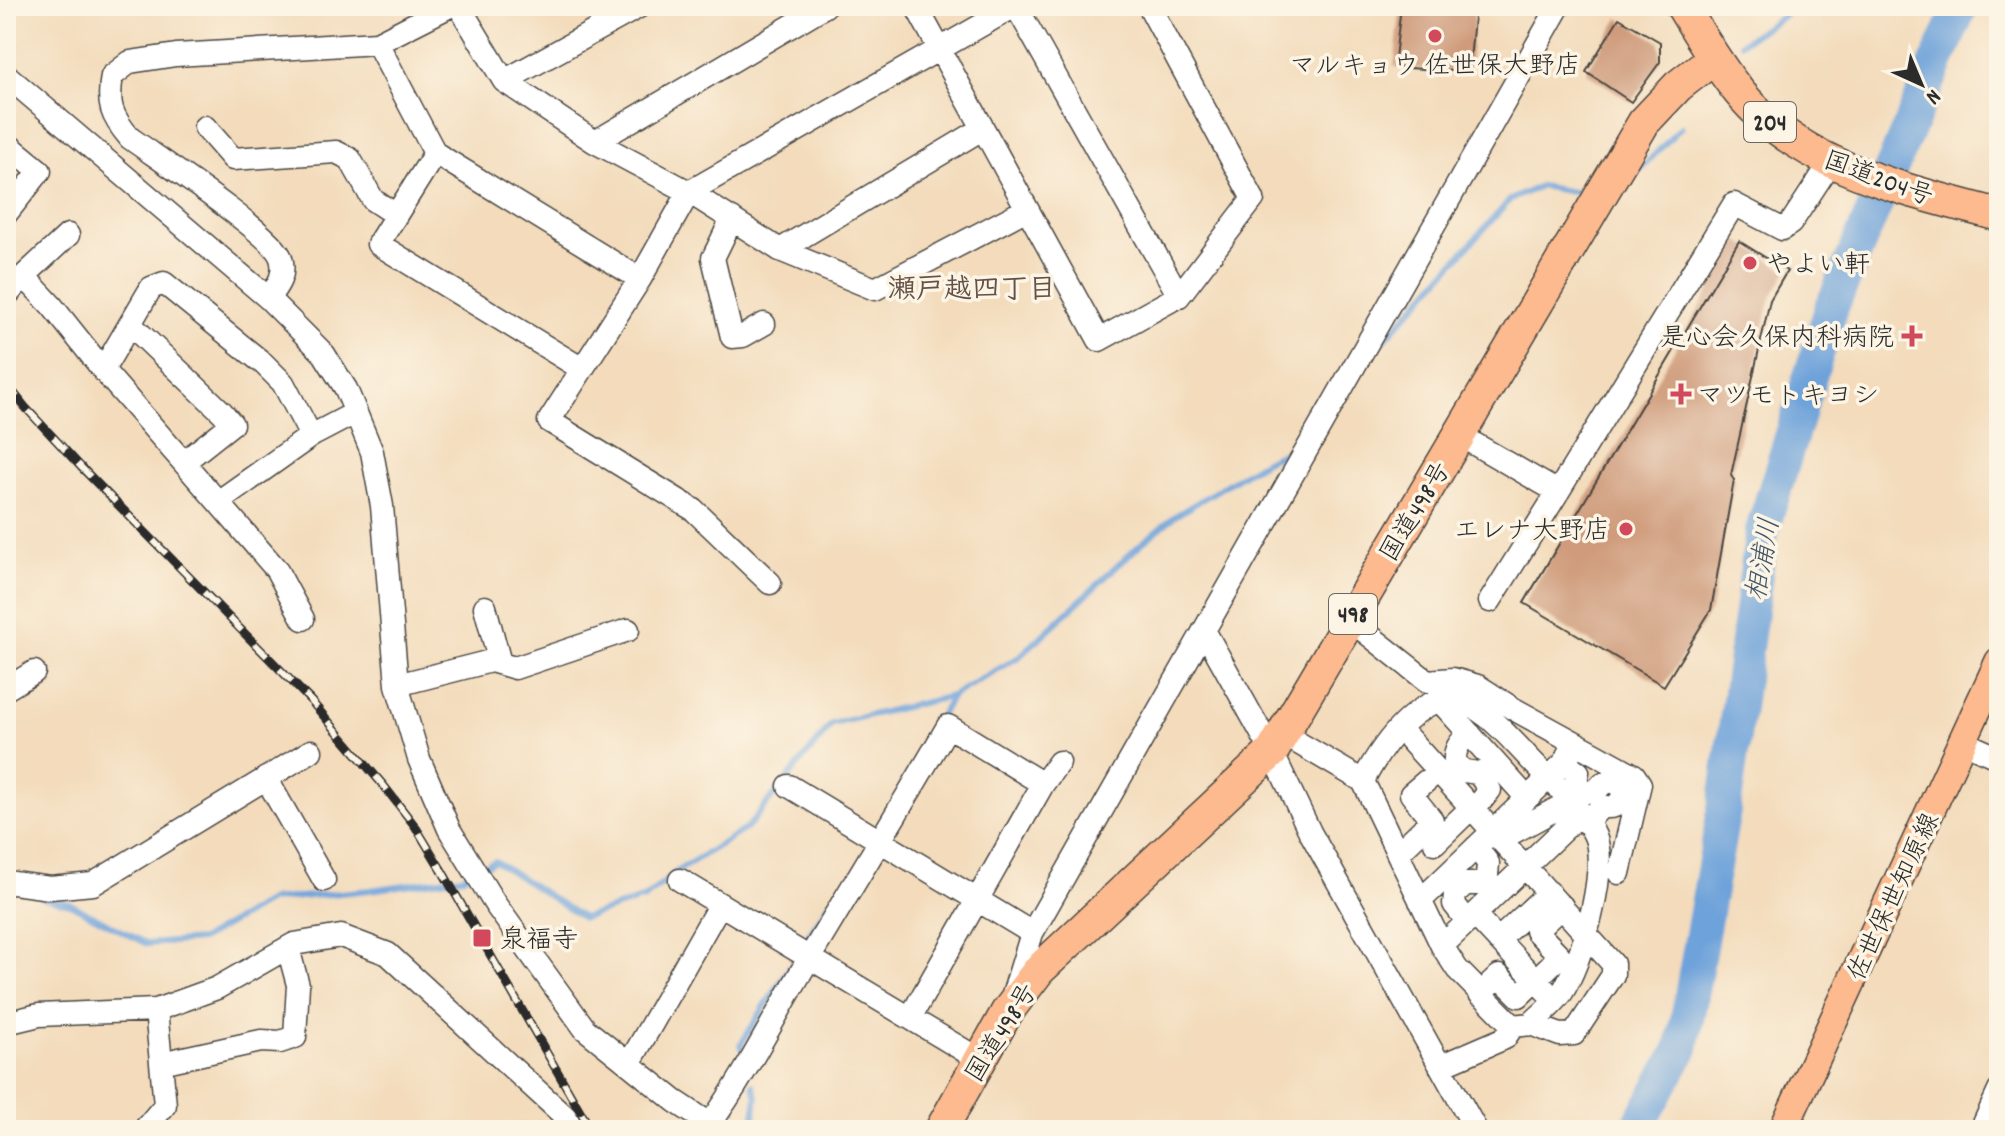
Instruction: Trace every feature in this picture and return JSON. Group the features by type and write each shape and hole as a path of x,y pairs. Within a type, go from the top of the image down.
{"highway":[{"name":"国道204号","path":"1682,6 1741,94 1775,127 1807,150 1836,164 1999,215"},
{"name":"国道498号","path":"941,1130 1007,1012 1039,970 1277,743 1644,122 1678,86 1714,58"}],"main road":[{"name":"佐世保世知原線","path":"1783,1130 1999,662"}],"street":[{"path":"268,298 278,287 283,274 281,256 262,234 130,138 113,118 109,93 112,76 130,62 176,55 377,43 450,6"},
{"path":"459,6 504,81 595,142 689,192 780,250 875,289 1027,209"},
{"path":"504,81 640,6"},
{"path":"595,142 825,6"},
{"path":"916,6 1099,340 1179,296 1253,199 1149,6"},
{"path":"770,583 694,510 549,421 640,279 689,192 1015,6 1179,296"},
{"path":"1007,1012 1032,933 1559,6"},
{"path":"377,43 435,153 640,279"},
{"path":"6,75 268,298 324,354 346,389 372,452 382,506 397,685 419,759 449,829 538,966 585,1029 714,1127 809,957 948,726 1043,784"},
{"path":"205,127 233,159 336,152 350,159 373,200 396,215"},
{"path":"780,250 982,129"},
{"path":"6,143 40,171 6,213"},
{"path":"435,153 378,244 582,369"},
{"path":"1490,601 1734,204 1782,229 1791,223 1836,164"},
{"path":"732,219 713,258 732,337 743,336 764,324"},
{"path":"6,292 8,294 68,235"},
{"path":"24,276 276,569 303,619"},
{"path":"103,370 151,288 164,283 283,383 311,436"},
{"path":"130,324 232,424 184,462"},
{"path":"218,502 311,436 355,413"},
{"path":"1459,435 1558,492"},
{"path":"485,607 500,663"},
{"path":"1350,620 1427,681 1453,679 1478,686 1634,775 1640,784 1619,873"},
{"path":"397,685 491,661 515,668 628,630"},
{"path":"1204,630 1277,743 1310,832 1476,1130"},
{"path":"6,689 34,672"},
{"path":"1363,781 1378,753 1429,703 1446,698 1464,701 1485,712 1578,813 1596,838 1598,866 1587,934 1561,995 1505,1038 1440,1066"},
{"path":"1439,700 1527,798"},
{"path":"1277,743 1363,781 1442,946 1457,969 1480,994 1522,1025 1560,1035 1574,1034 1613,975 1613,964 1400,729"},
{"path":"1444,841 1490,790 1478,773 1464,771 1455,763 1454,753 1460,741 1470,734"},
{"path":"1963,742 1999,758"},
{"path":"6,882 50,888 93,884 311,751"},
{"path":"910,1018 1043,784 1059,762"},
{"path":"1442,946 1601,793 1602,774 1596,767 1571,762 1547,778 1497,835"},
{"path":"1398,853 1432,820 1411,794 1438,771"},
{"path":"266,778 324,880"},
{"path":"789,786 1032,933"},
{"path":"1420,901 1476,847 1497,835 1578,813"},
{"path":"1476,847 1488,863 1487,876 1479,884 1465,884 1455,894 1454,904 1498,940 1555,1001"},
{"path":"680,880 980,1060"},
{"path":"1498,940 1520,912 1556,899"},
{"path":"1480,994 1499,976 1519,996 1560,956 1536,931 1556,899"},
{"path":"629,1064 720,904"},
{"path":"6,1023 39,1015 156,1010 217,988 288,948 341,936 388,954 570,1121 575,1130"},
{"path":"161,1063 261,1041 280,1042 295,1037 298,985 288,948"},
{"path":"145,1130 165,1105 156,1010"},
{"path":"1981,1130 1999,1091"}],"building":[{"name":"マルキョウ 佐世保大野店","path":"1401,6 1475,6 1469,72 1394,67"},
{"path":"1619,18 1660,42 1660,62 1631,102 1586,72"},
{"path":"1739,241 1787,271 1770,300 1731,475 1734,480 1711,610 1664,686 1524,603"}],"waterway":[{"path":"1741,43 1782,17 1792,6"},
{"name":"相浦川","path":"1636,1130 1682,1048 1724,810 1762,531 1831,309 1961,6"},
{"path":"1638,172 1681,127"},
{"path":"1378,347 1510,200 1540,186 1584,194"},
{"path":"41,897 70,904 147,944 201,940 271,900 462,877 495,861 583,918 645,898 679,870 747,828 832,724 952,696 1019,657 1175,516 1265,461 1294,448 1323,400"},
{"path":"924,745 952,696"},
{"path":"807,938 831,901"},
{"path":"742,1048 741,1044 791,965"},
{"path":"752,1130 757,1097 753,1085"}],"railway":[{"path":"6,383 81,467 311,701 384,786 415,826 441,869 591,1130"}],"place":[{"name":"マルキョウ 佐世保大野店","path":"1435,36"},
{"name":"やよい軒","path":"1750,263"},
{"name":"是心会久保内科病院","path":"1912,336"},
{"name":"マツモトキヨシ","path":"1681,394"},
{"name":"エレナ大野店","path":"1626,529"},
{"name":"泉福寺","path":"482,938"}],"district":[{"name":"瀬戸越四丁目","path":"972,287"}]}
